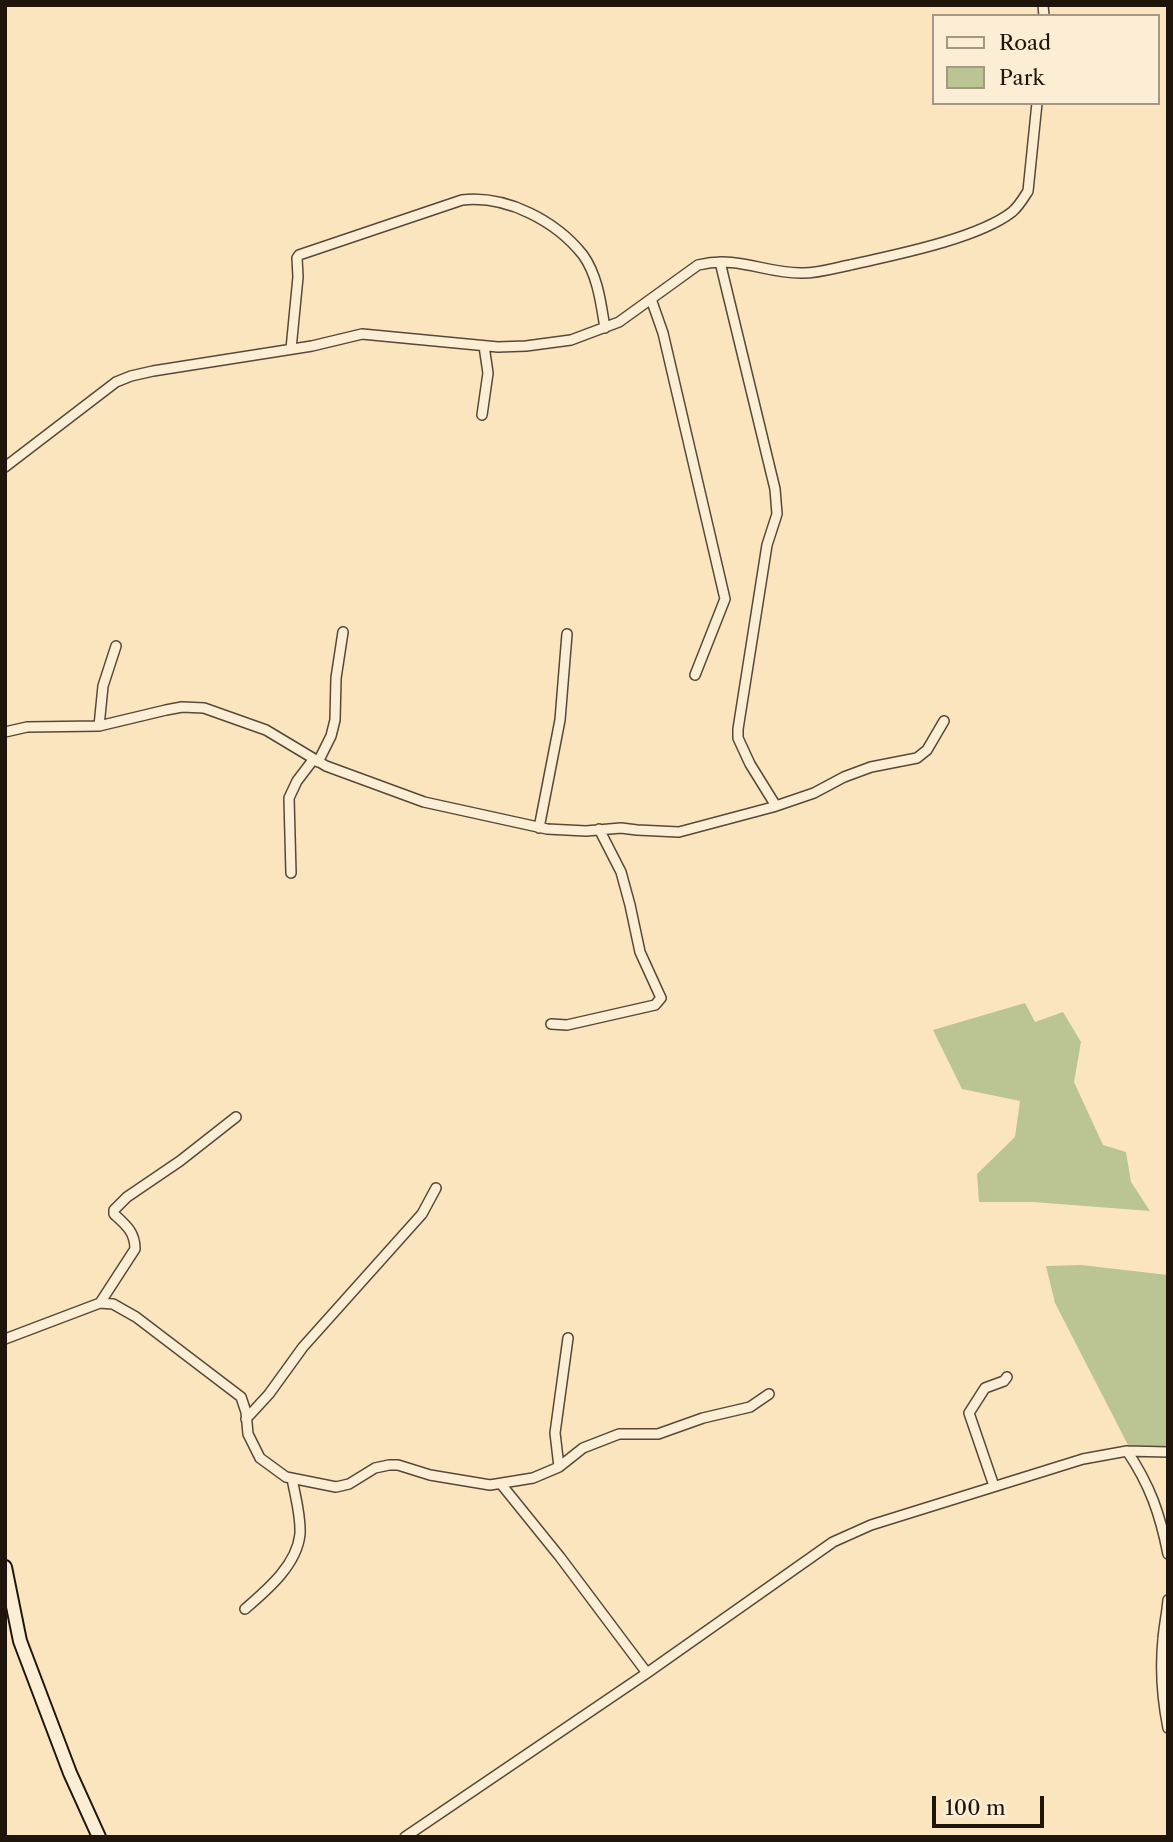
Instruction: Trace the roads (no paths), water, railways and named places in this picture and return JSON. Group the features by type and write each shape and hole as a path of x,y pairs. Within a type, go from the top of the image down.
{"street":[{"path":"5,467 123,379 153,371 291,349 362,334 484,346 526,346 556,342 605,328 635,312 698,265 746,263 788,272 818,272 960,236 994,222 1021,203 1028,191 1037,105"},
{"path":"291,349 299,256 471,199 487,200 527,211 565,238 583,256 597,285 605,328"},
{"path":"720,262 775,489 777,514 767,545 738,738 776,806"},
{"path":"650,299 663,333 725,599 695,675"},
{"path":"482,415 488,373 484,346"},
{"path":"291,873 289,798 331,736 335,720 336,678 343,632"},
{"path":"539,828 560,720 567,635"},
{"path":"99,726 103,686 116,646"},
{"path":"5,732 38,726 99,726 174,708 204,708 266,730 315,761 356,779 424,802 539,828 621,828 679,832 776,806 814,793 855,772 917,758 927,750 944,721"},
{"path":"551,1024 567,1025 655,1005 661,998 640,953 621,872 599,829"},
{"path":"100,1303 135,1249 135,1239 130,1228 114,1214 114,1210 127,1197 180,1161 236,1117"},
{"path":"246,1419 270,1394 303,1347 422,1214 436,1188"},
{"path":"5,1339 100,1303 113,1304 136,1317 241,1397 248,1434 260,1458 276,1471 292,1478 336,1487 343,1486 375,1468 398,1465 430,1475 482,1485 533,1478 559,1467 583,1448 619,1434 658,1434 703,1418 750,1407 769,1395"},
{"path":"559,1467 555,1433 568,1338"},
{"path":"994,1486 969,1413 985,1388 1004,1381 1007,1377"},
{"path":"1127,1451 1154,1499 1168,1554"},
{"path":"405,1837 647,1674 833,1542 871,1525 1083,1459 1127,1451 1168,1452"},
{"path":"245,1609 279,1577 299,1541 300,1524 292,1478"},
{"path":"501,1483 647,1674"},
{"path":"5,1567 20,1641 70,1773 99,1837"},
{"path":"1168,1600 1162,1674 1168,1728"}]}
